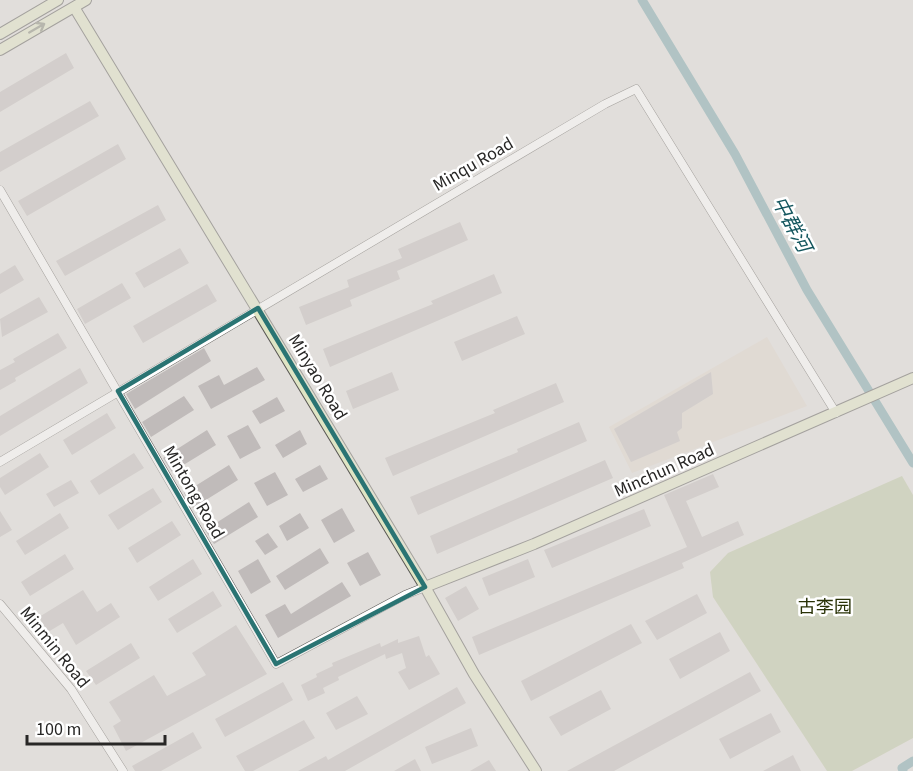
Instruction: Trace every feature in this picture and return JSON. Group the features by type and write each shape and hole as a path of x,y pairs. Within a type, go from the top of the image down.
{"street":[{"path":"0,34 58,0"},
{"path":"0,50 73,3 86,0"},
{"name":"Minyao Road","path":"73,3 425,586 474,674 536,771"},
{"name":"Minqu Road","path":"0,462 605,104 636,89 836,413"},
{"name":"Mintong Road","path":"0,190 276,664 425,586"},
{"name":"Minchun Road","path":"425,586 534,544 913,378"},
{"name":"Minmin Road","path":"0,604 71,689 123,771"}],"highlighted area":[{"path":"258,308 425,587 276,664 118,391"}],"shaded area":[{"path":"767,337 807,406 632,473 609,427"}],"green space":[{"name":"古李园","path":"902,476 913,495 913,738 852,771 827,771 713,597 710,572 728,553"}],"building":[{"path":"66,53 74,68 0,112 0,92"},
{"path":"90,101 99,116 0,172 0,152"},
{"path":"118,144 126,159 27,216 18,201"},
{"path":"158,205 166,220 65,276 56,261"},
{"path":"460,222 468,240 397,271 400,279 350,300 352,306 306,325 299,307 349,287 347,280 402,258 398,249"},
{"path":"180,248 189,263 144,288 135,273"},
{"path":"15,265 24,280 0,294 0,274"},
{"path":"494,274 502,293 330,367 323,349 433,304 431,301"},
{"path":"122,283 131,298 85,324 77,309"},
{"path":"207,284 217,301 143,343 133,326"},
{"path":"39,297 48,312 2,337 0,319"},
{"path":"517,316 525,334 462,361 454,342"},
{"path":"58,333 67,348 15,378 16,381 0,390 0,370 15,362 13,359"},
{"path":"204,348 211,361 135,409 126,394"},
{"path":"257,367 265,380 211,409 198,386 219,375 224,385"},
{"path":"80,368 88,383 0,436 0,416"},
{"path":"392,372 399,390 353,409 346,391"},
{"path":"711,372 713,394 682,413 682,428 677,432 680,441 631,462 614,429"},
{"path":"556,383 564,402 393,476 385,458 495,413 493,410"},
{"path":"184,396 194,410 151,437 142,422"},
{"path":"277,397 285,411 260,424 252,411"},
{"path":"107,413 116,428 72,455 63,440"},
{"path":"579,422 587,441 418,515 410,497 518,452 517,449"},
{"path":"248,425 261,448 240,459 227,436"},
{"path":"207,430 216,445 172,472 163,458"},
{"path":"300,430 307,444 283,458 275,445"},
{"path":"40,453 49,467 5,495 0,487 0,478"},
{"path":"134,453 144,468 99,495 90,481"},
{"path":"605,460 613,478 437,554 430,536"},
{"path":"229,465 238,480 193,508 184,493"},
{"path":"320,465 328,479 303,492 295,479"},
{"path":"275,472 288,495 267,506 254,483"},
{"path":"713,474 719,487 686,501 702,537 738,521 744,535 682,563 684,568 479,655 472,637 687,547 664,495"},
{"path":"71,480 79,493 54,507 46,494"},
{"path":"153,488 162,502 118,530 108,515"},
{"path":"249,502 258,517 214,544 205,530"},
{"path":"342,508 355,531 334,543 321,520"},
{"path":"644,509 651,526 552,568 544,550"},
{"path":"0,511 12,530 0,537"},
{"path":"60,513 69,528 25,555 16,541"},
{"path":"300,513 309,528 287,541 279,526"},
{"path":"172,521 181,535 137,563 128,548"},
{"path":"268,533 278,547 265,555 255,541"},
{"path":"320,548 329,563 285,590 276,576"},
{"path":"368,552 381,575 360,586 347,563"},
{"path":"65,554 74,569 30,596 21,582"},
{"path":"193,559 202,574 158,601 149,587"},
{"path":"258,559 271,582 251,594 238,571"},
{"path":"528,559 535,577 489,596 482,578"},
{"path":"342,582 351,596 278,638 265,615 285,604 291,614"},
{"path":"466,586 479,609 458,621 445,598"},
{"path":"83,590 97,612 111,603 120,617 76,645 63,623 48,632 39,617"},
{"path":"213,591 222,606 177,633 168,619"},
{"path":"697,594 707,613 657,640 645,621"},
{"path":"631,624 642,643 531,701 521,681"},
{"path":"236,625 267,674 126,751 113,726 121,721 109,702 154,675 167,696 206,675 192,653"},
{"path":"720,632 730,651 680,679 669,659"},
{"path":"419,636 426,657 429,655 440,674 409,690 398,672 406,668 402,653 386,659 385,654 338,677 339,680 323,688 325,693 308,701 301,685 317,677 316,674 333,666 332,663 380,643 381,647 398,639 398,643"},
{"path":"131,643 140,658 96,685 86,671"},
{"path":"750,672 761,691 614,771 567,771"},
{"path":"283,682 293,700 225,737 215,719"},
{"path":"457,687 466,703 345,771 298,771 326,756 328,760"},
{"path":"601,690 611,709 561,736 549,717"},
{"path":"357,696 368,714 336,730 326,713"},
{"path":"771,713 781,732 730,759 719,739"},
{"path":"304,720 315,738 253,771 245,771 236,756"},
{"path":"471,728 478,746 432,764 425,747"},
{"path":"193,732 202,748 161,771 135,771 132,766"},
{"path":"793,755 801,771 763,771"},
{"path":"415,759 421,771 394,771"},
{"path":"489,760 496,771 470,771"}],"waterway":[{"name":"中群河","path":"642,0 735,154 807,290 913,463"},
{"name":"中群河","path":"903,771 902,768 913,761"}]}
